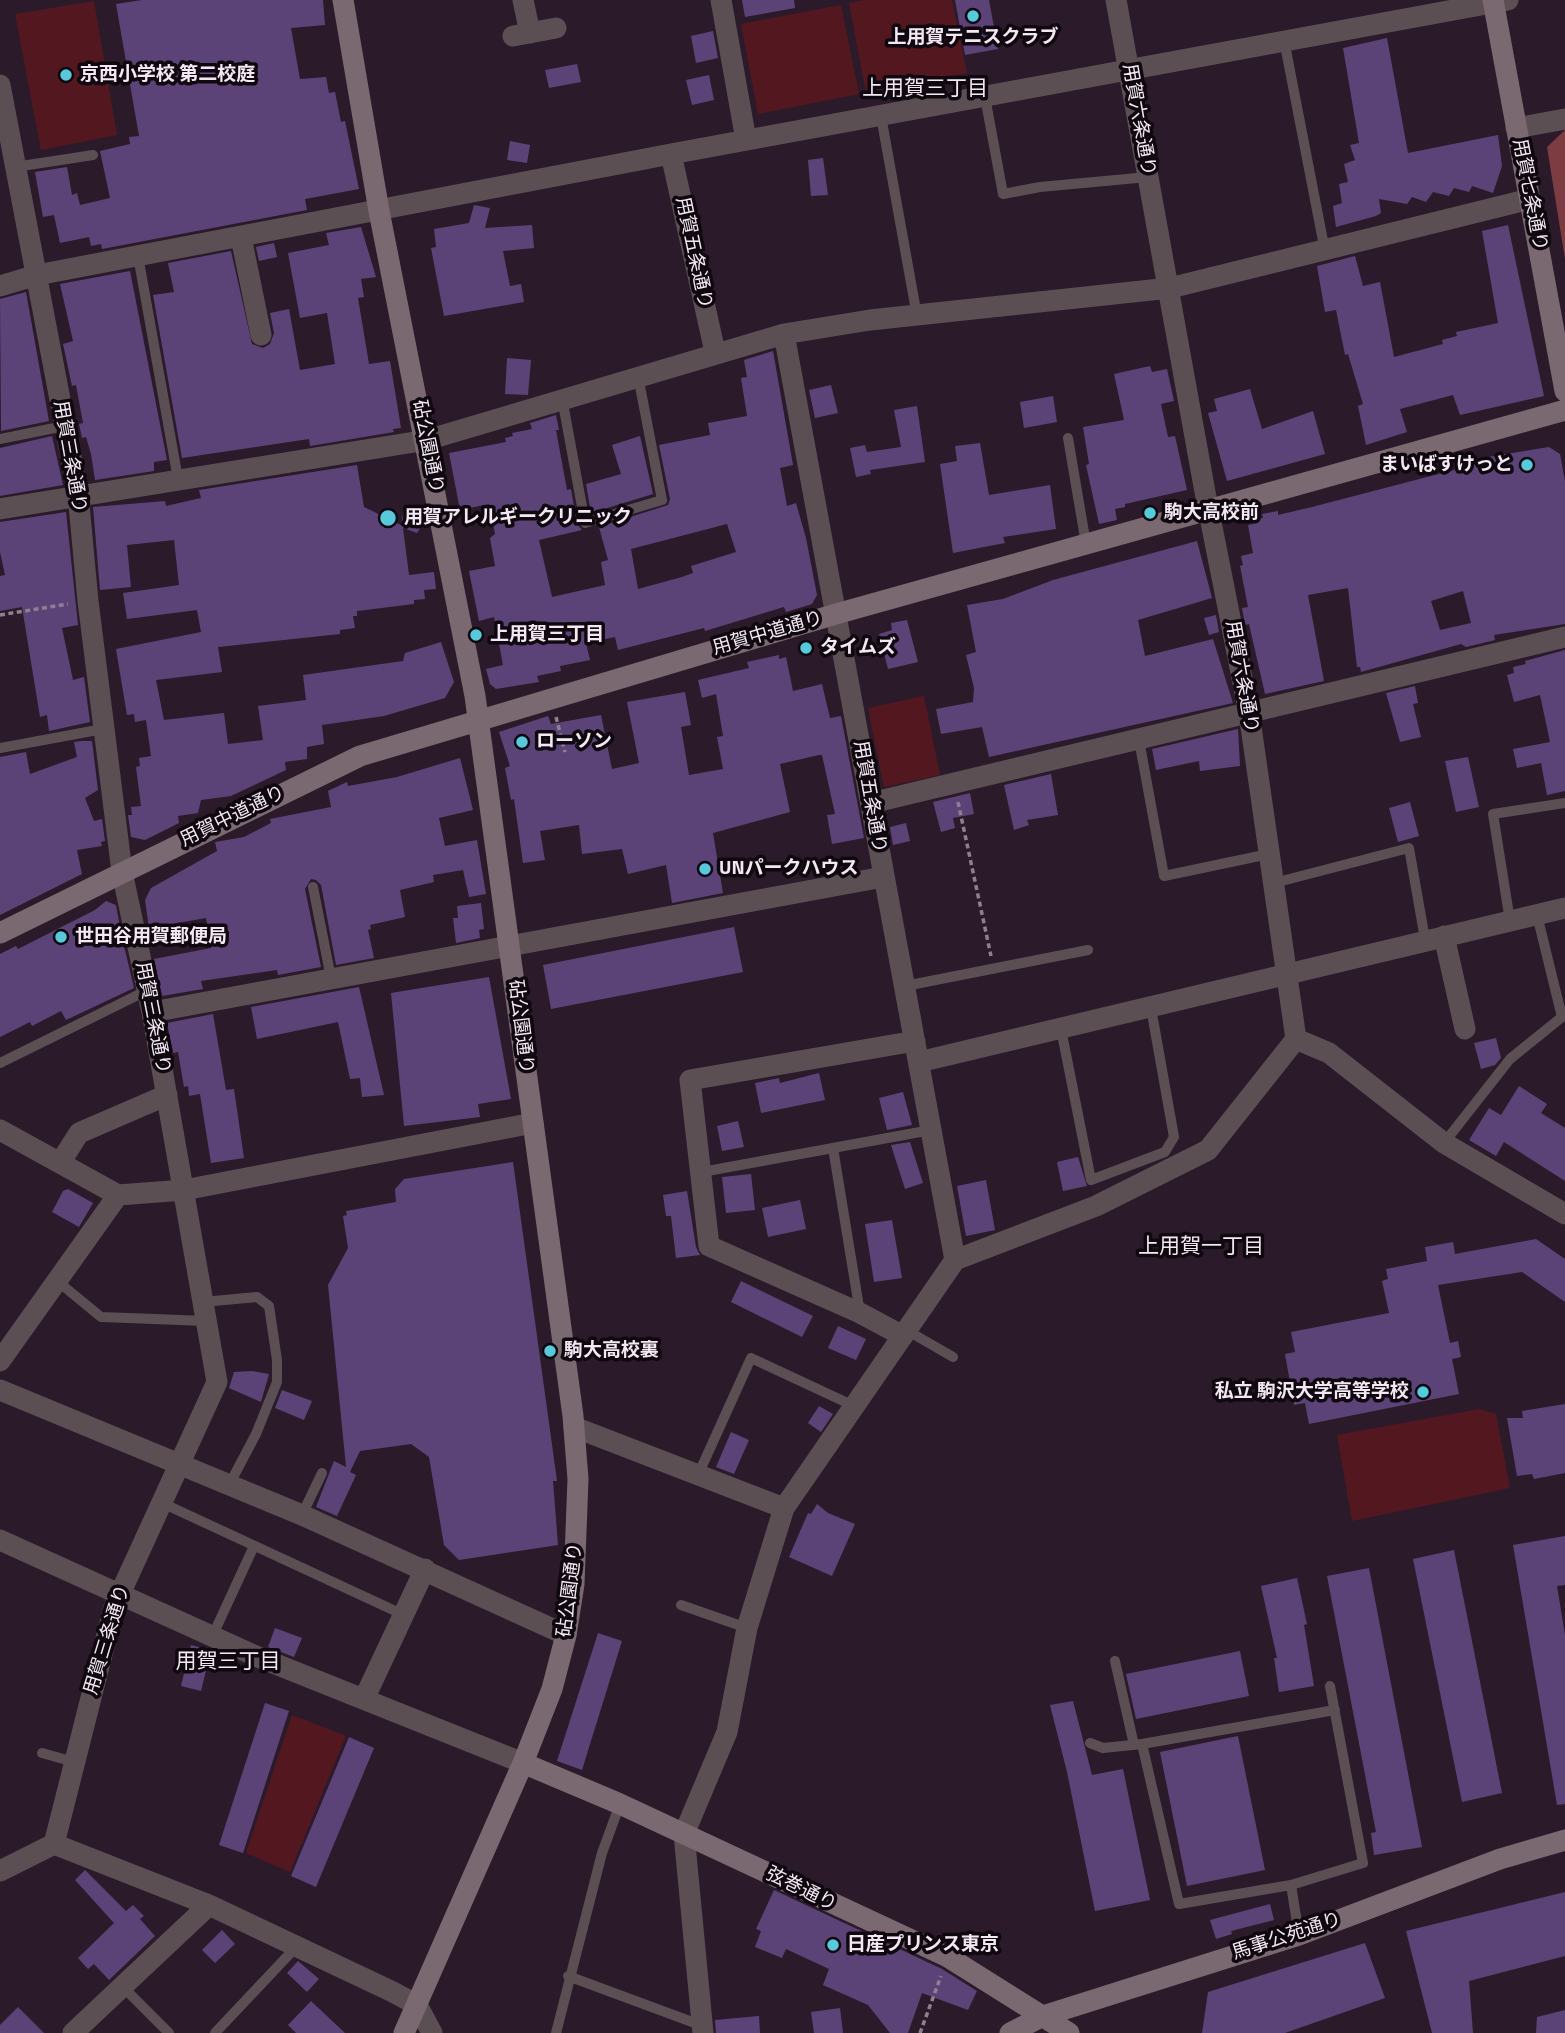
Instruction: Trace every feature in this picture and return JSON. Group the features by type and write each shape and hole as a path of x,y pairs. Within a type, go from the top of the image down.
{"street":[{"name":"砧公園通り","path":"343,0 379,211 426,440 478,719 574,1427 578,1531 566,1635 552,1689 523,1763 404,2033"},
{"path":"523,0 521,34 556,28"},
{"path":"721,0 746,140"},
{"name":"用賀六条通り","path":"1116,0 1249,713 1296,1039"},
{"path":"0,286 37,275 671,154 1498,1"},
{"name":"用賀七条通り","path":"1498,1 1516,128 1565,391"},
{"name":"用賀三条通り","path":"0,85 78,494 88,601 122,872 148,990 217,1382 120,1593 54,1844"},
{"path":"1516,128 1565,119"},
{"name":"用賀五条通り","path":"671,154 715,352"},
{"path":"0,509 78,494 426,440 715,352 784,334 917,316 1170,288 1530,199"},
{"path":"240,237 261,335"},
{"name":"用賀五条通り","path":"784,334 955,1260"},
{"name":"用賀中道通り","path":"0,933 360,756 836,614 1565,410"},
{"path":"871,803 1565,637"},
{"path":"152,1013 884,877"},
{"path":"905,1333 709,1246 690,1080 917,1051 1060,1029 1565,908"},
{"path":"1435,938 1465,1029"},
{"path":"703,2029 684,1834 727,1732 747,1628 784,1508 955,1260 1096,1206 1208,1150 1296,1039 1329,1053 1444,1143 1565,1214"},
{"path":"60,1163 79,1133 167,1095"},
{"path":"0,1130 118,1195 184,1190 533,1123"},
{"path":"0,1361 118,1195"},
{"path":"0,1390 228,1487 302,1515 566,1635"},
{"path":"574,1427 784,1508"},
{"path":"0,1540 212,1637 523,1763"},
{"path":"364,1699 425,1569"},
{"name":"弦巻通り","path":"523,1763 620,1804 948,1957 1069,2033"},
{"name":"馬事公苑通り","path":"1010,2033 1043,2015 1299,1935 1500,1858 1565,1840"},
{"path":"0,1871 54,1844 209,1905 298,1945 417,2005 432,2033"},
{"path":"73,2033 124,1988 209,1905"}],"lane":[{"path":"1284,40 1325,251"},
{"path":"985,97 1003,194 1040,187 1147,177"},
{"path":"881,116 917,316"},
{"path":"15,167 93,155"},
{"path":"138,256 177,479"},
{"path":"562,398 585,523 662,500 638,376"},
{"path":"0,439 64,426"},
{"path":"1068,439 1086,544"},
{"path":"0,748 103,729"},
{"path":"1139,740 1164,876 1269,854"},
{"path":"1510,920 1493,814 1565,803"},
{"path":"1273,883 1409,848 1435,938"},
{"path":"313,887 331,978"},
{"path":"1444,1143 1510,1059 1562,1017 1537,915"},
{"path":"905,986 1088,950"},
{"path":"0,1063 148,990"},
{"path":"1060,1029 1091,1180 1166,1152 1174,1137 1151,1008"},
{"path":"702,1172 931,1130"},
{"path":"833,1148 860,1313"},
{"path":"56,1280 100,1317 205,1311 257,1297 269,1306 277,1360 276,1382 256,1434 228,1487"},
{"path":"905,1333 953,1357"},
{"path":"698,1475 751,1357 854,1406"},
{"path":"302,1515 322,1473"},
{"path":"160,1502 404,1615"},
{"path":"212,1637 254,1546"},
{"path":"681,1605 747,1628"},
{"path":"1115,1661 1179,1904 1291,1885 1363,1863 1330,1686"},
{"path":"1090,1743 1103,1748 1138,1744 1335,1710"},
{"path":"42,1753 74,1762"},
{"path":"556,2033 568,1976 602,1853 620,1804"},
{"path":"1291,1885 1299,1935"},
{"path":"215,2033 298,1945"},
{"path":"568,1976 703,2029"},
{"path":"124,1988 169,2033"}],"path":[{"path":"0,615 88,601"},
{"path":"551,698 565,752"},
{"path":"954,783 994,969"},
{"path":"920,2033 948,1957"}],"shaded area":[{"path":"864,0 952,0 967,73 866,93 849,3"},
{"name":"京西小学校 第二校庭","path":"94,1 117,135 41,150 15,14"},
{"path":"841,5 859,94 758,114 741,24"},
{"path":"1565,130 1565,259 1547,147"},
{"path":"924,696 940,775 884,787 868,708"},
{"path":"1479,1409 1496,1414 1510,1488 1352,1521 1337,1435"},
{"path":"292,1715 346,1736 290,1872 246,1853"}],"building":[{"path":"142,0 323,0 325,25 291,28 300,79 326,77 329,93 335,92 341,122 345,121 359,189 305,199 307,210 102,249 101,244 91,246 89,237 60,243 54,215 43,217 35,172 67,167 72,195 77,193 80,205 110,198 100,151 130,144 129,137 139,136 116,4"},
{"path":"742,0 794,0 795,8 745,17"},
{"path":"955,0 989,0 998,49 965,55"},
{"path":"713,31 718,58 696,63 691,36"},
{"path":"1387,38 1408,153 1498,135 1502,166 1493,193 1472,186 1469,192 1454,188 1449,196 1433,192 1426,202 1412,197 1407,204 1379,199 1381,213 1336,227 1333,206 1342,203 1339,184 1348,182 1344,164 1355,160 1350,145 1359,143 1343,48"},
{"path":"577,64 581,82 549,88 545,70"},
{"path":"709,75 714,100 692,105 686,80"},
{"path":"510,141 530,145 527,163 507,160"},
{"path":"823,158 828,195 811,196 808,160"},
{"path":"474,205 490,208 485,228 532,225 534,248 503,251 510,286 521,284 524,302 444,316 431,248 436,247 434,229 469,223"},
{"path":"1508,225 1544,396 1460,415 1453,395 1400,409 1407,432 1366,445 1358,406 1363,404 1348,354 1345,355 1336,310 1325,312 1317,266 1355,256 1363,286 1380,282 1394,357 1443,344 1442,340 1457,336 1456,332 1498,323 1482,231"},
{"path":"361,227 376,277 361,279 364,297 358,298 369,364 390,361 401,428 393,429 394,432 310,446 309,439 182,458 153,295 174,292 168,263 231,251 252,344 263,348 270,344 274,333 270,313 289,309 300,370 335,364 327,313 300,318 288,253 329,245 326,233"},
{"path":"274,243 277,257 259,261 256,247"},
{"path":"130,271 167,460 154,462 154,471 95,480 91,454 86,437 82,438 79,424 83,423 76,385 72,386 63,344 73,341 60,284"},
{"path":"26,292 49,421 1,431 0,299"},
{"path":"773,351 793,465 780,468 787,506 796,503 806,538 817,595 812,604 786,612 784,607 705,631 704,628 618,650 615,637 586,643 590,660 560,666 561,671 537,676 539,682 496,689 490,684 486,669 503,665 494,617 479,621 469,571 495,566 490,538 495,534 489,504 460,510 449,453 506,442 505,438 513,436 512,433 532,429 530,423 556,415 559,430 556,430 567,490 571,489 577,524 582,530 539,540 552,597 605,585 601,562 608,560 599,527 668,505 670,499 659,445 710,435 708,423 747,416 741,378 747,377 744,360","holes":["727,524 736,552 691,566 693,573 638,589 631,549"]},
{"path":"507,358 531,360 528,395 505,394"},
{"path":"1150,366 1152,372 1167,369 1174,401 1161,404 1168,437 1175,436 1187,490 1125,504 1125,507 1115,509 1117,520 1099,524 1086,465 1089,464 1083,427 1124,420 1114,374"},
{"path":"831,385 838,413 815,418 809,390"},
{"path":"1250,389 1262,429 1313,411 1325,454 1227,481 1208,413 1217,411 1214,399"},
{"path":"1053,396 1057,422 1024,428 1020,402"},
{"path":"917,406 925,462 870,470 871,474 856,477 850,448 865,445 867,452 901,447 894,410"},
{"path":"52,436 63,485 0,496 0,448"},
{"path":"640,436 653,494 591,513 586,484 621,474 612,445"},
{"path":"980,443 989,495 1050,485 1056,529 1003,537 1005,543 953,553 940,464 957,461 955,446"},
{"path":"1549,447 1560,454 1565,481 1565,624 1494,635 1495,640 1466,647 1461,644 1361,672 1360,667 1357,667 1348,588 1308,595 1324,681 1265,694 1249,624 1245,625 1242,608 1248,607 1240,566 1243,565 1241,556 1253,553 1248,525 1253,524 1252,520 1263,518 1262,514 1278,511 1278,515 1477,464 1476,459","holes":["1463,591 1471,623 1440,630 1431,601"]},
{"path":"357,465 364,507 401,525 404,509 425,521 417,533 403,528 409,575 434,572 436,589 424,590 425,599 414,600 414,604 357,611 357,616 353,616 355,628 340,630 340,634 218,647 222,672 156,680 164,720 224,713 228,744 263,740 258,706 306,700 303,675 403,661 405,653 441,642 454,682 445,698 384,716 322,725 324,744 307,747 307,759 285,762 286,770 231,796 201,800 198,813 178,816 179,823 145,840 131,837 128,815 132,815 131,807 141,806 136,767 140,766 139,758 151,756 146,720 135,722 134,714 127,715 116,649 201,632 197,610 127,619 123,593 179,585 174,540 127,545 131,587 100,590 93,507 165,501 166,506 201,498 199,490"},
{"path":"66,512 78,625 62,628 73,680 84,677 90,722 49,731 47,715 40,717 22,607 0,611 0,576 5,575 0,552 0,522"},
{"path":"1197,541 1212,598 1138,620 1145,656 1213,639 1233,703 989,757 982,727 941,734 936,709 973,702 974,688 966,655 976,652 967,605 1003,599 1053,580"},
{"path":"1216,615 1219,632 1209,635 1204,618"},
{"path":"907,620 918,662 888,669 879,634 892,630 891,623"},
{"path":"1565,650 1565,791 1547,795 1541,763 1517,768 1513,749 1550,742 1540,695 1514,702 1507,675 1514,673 1513,667 1526,664 1525,661"},
{"path":"779,655 779,659 786,657 793,691 822,684 830,718 841,716 864,838 832,844 827,815 835,814 822,755 819,755 780,764 790,812 713,833 723,893 672,903 666,865 628,874 622,849 582,854 579,825 540,831 545,860 523,863 514,799 511,800 505,768 510,766 499,732 548,716 551,724 601,715 612,769 639,763 627,702 685,692 691,725 681,727 689,775 723,769 717,737 723,736 716,694 702,698 698,680 749,668 747,662"},
{"path":"1415,686 1418,703 1413,704 1421,737 1400,742 1386,693"},
{"path":"1238,729 1240,766 1200,771 1199,761 1156,770 1152,749"},
{"path":"92,741 98,790 85,798 94,821 102,819 105,841 101,842 102,846 77,850 82,874 0,915 0,757 26,752 30,774 77,757 74,742"},
{"path":"1468,757 1479,807 1456,812 1445,761"},
{"path":"460,758 473,810 439,818 445,846 477,840 486,894 469,897 463,870 433,875 434,882 400,890 405,917 370,925 371,929 368,930 374,958 336,965 321,885 311,879 305,889 321,967 278,975 277,970 201,981 203,989 162,996 154,959 211,948 206,918 149,928 145,900 151,888 217,851 215,842 244,837 271,823 270,819 331,807 328,791 347,782 348,786 397,777"},
{"path":"1051,774 1058,815 1027,820 1029,825 1014,830 1004,785"},
{"path":"970,793 974,814 953,818 955,828 941,832 933,802"},
{"path":"1410,802 1419,836 1398,842 1389,808"},
{"path":"906,823 910,841 893,845 890,827"},
{"path":"106,901 116,905 121,932 116,934 125,950 134,988 66,1020 61,1011 32,1026 30,1022 0,1037 0,954 16,946 18,949 95,910"},
{"path":"481,903 484,929 479,930 480,938 456,943 453,918 458,918 457,906"},
{"path":"734,927 743,972 551,1009 543,965"},
{"path":"489,977 511,1099 478,1104 480,1117 404,1126 391,993"},
{"path":"359,987 384,1095 362,1097 360,1078 350,1079 338,1022 257,1039 251,1007"},
{"path":"213,1014 226,1090 234,1089 244,1158 211,1163 200,1094 189,1096 188,1086 184,1087 178,1052 173,1053 167,1023"},
{"path":"1496,1038 1501,1058 1495,1065 1481,1069 1474,1043"},
{"path":"819,1073 825,1100 761,1113 755,1083 779,1078 780,1083"},
{"path":"1519,1086 1547,1104 1541,1113 1565,1128 1565,1181 1504,1142 1496,1156 1469,1140 1489,1108 1501,1115"},
{"path":"903,1092 912,1125 887,1130 879,1098"},
{"path":"738,1121 744,1147 722,1151 717,1126"},
{"path":"910,1142 923,1183 905,1189 891,1145"},
{"path":"1078,1157 1087,1186 1063,1191 1057,1162"},
{"path":"513,1162 557,1481 553,1481 558,1545 459,1560 444,1545 429,1457 411,1444 360,1451 350,1472 356,1475 337,1516 316,1507 334,1461 346,1467 328,1285 348,1248 343,1216 347,1215 346,1211 396,1202 395,1189 404,1179"},
{"path":"751,1174 755,1210 726,1213 722,1177"},
{"path":"986,1180 995,1230 966,1236 957,1186"},
{"path":"68,1189 93,1203 79,1227 52,1212 63,1191"},
{"path":"687,1191 696,1247 700,1255 676,1258 671,1216 666,1216 663,1195"},
{"path":"800,1200 806,1229 768,1237 762,1208"},
{"path":"892,1220 902,1278 874,1282 865,1224"},
{"path":"1536,1239 1565,1259 1565,1302 1522,1272 1438,1285 1450,1343 1458,1341 1461,1357 1452,1359 1459,1394 1309,1424 1305,1403 1294,1405 1285,1354 1295,1352 1291,1332 1389,1313 1382,1281 1388,1279 1386,1269 1427,1261 1425,1247 1453,1242 1455,1254"},
{"path":"741,1281 813,1316 802,1337 731,1302"},
{"path":"838,1326 866,1339 856,1360 828,1348"},
{"path":"234,1372 269,1374 261,1402 229,1388"},
{"path":"282,1390 312,1401 304,1420 275,1408"},
{"path":"1565,1404 1565,1473 1534,1479 1532,1474 1517,1476 1507,1418 1523,1418 1522,1411"},
{"path":"819,1406 833,1414 821,1432 808,1423"},
{"path":"731,1432 749,1440 734,1474 716,1467"},
{"path":"817,1504 828,1513 855,1524 832,1576 789,1557 808,1513 811,1514"},
{"path":"1565,1536 1565,1585 1557,1586 1565,1635 1565,1804 1557,1805 1513,1545"},
{"path":"1454,1550 1502,1793 1462,1802 1413,1559"},
{"path":"1369,1568 1422,1847 1374,1855 1371,1833 1376,1832 1327,1576"},
{"path":"1297,1578 1307,1624 1304,1625 1314,1686 1279,1692 1274,1658 1277,1658 1261,1586"},
{"path":"275,1628 302,1638 294,1657 268,1647"},
{"path":"598,1633 622,1641 582,1770 557,1761"},
{"path":"191,1645 211,1650 201,1691 181,1686"},
{"path":"1240,1651 1249,1696 1136,1719 1126,1674"},
{"path":"1073,1701 1092,1775 1123,1769 1150,1900 1095,1911 1067,1772 1050,1705"},
{"path":"265,1703 289,1711 243,1853 219,1845"},
{"path":"1238,1736 1265,1870 1187,1886 1160,1752"},
{"path":"349,1737 374,1748 316,1887 291,1876"},
{"path":"85,1870 126,1911 133,1905 144,1916 140,1919 155,1936 109,1980 94,1964 88,1969 78,1958 114,1923 75,1880"},
{"path":"774,1890 942,1969 977,1991 968,2010 922,1993 908,2033 890,2033 868,2005 823,1985 829,1969 786,1949 782,1958 755,1947 761,1931 756,1929"},
{"path":"1565,1892 1565,1956 1469,1981 1473,2033 1432,2033 1406,1931"},
{"path":"1270,1904 1274,1920 1231,1931 1232,1934 1216,1939 1210,1920"},
{"path":"222,1930 235,1944 215,1963 202,1950"},
{"path":"1365,1943 1385,1998 1285,2033 1202,2033 1208,1992"},
{"path":"298,1961 319,1979 307,1992 287,1973"},
{"path":"311,2001 345,2033 296,2033 288,2025"},
{"path":"18,2007 44,2033 0,2033 0,2025"},
{"path":"840,2008 843,2033 814,2033 811,2012"},
{"path":"1565,2010 1565,2033 1536,2033 1537,2017"},
{"path":"759,2016 760,2033 716,2033 715,2020"}],"place":[{"name":"上用賀テニスクラブ","path":"973,16"},
{"name":"京西小学校 第二校庭","path":"66,75"},
{"name":"まいばすけっと","path":"1527,465"},
{"name":"駒大高校前","path":"1150,513"},
{"name":"用賀アレルギークリニック","path":"388,518"},
{"name":"上用賀三丁目","path":"476,635"},
{"name":"タイムズ","path":"806,648"},
{"name":"ローソン","path":"522,742"},
{"name":"UNパークハウス","path":"705,869"},
{"name":"世田谷用賀郵便局","path":"61,937"},
{"name":"駒大高校裏","path":"550,1351"},
{"name":"私立 駒沢大学高等学校","path":"1423,1392"},
{"name":"日産プリンス東京","path":"833,1945"}],"district":[{"name":"上用賀三丁目","path":"925,90"},
{"name":"上用賀一丁目","path":"1201,1248"},
{"name":"用賀三丁目","path":"228,1663"}]}
